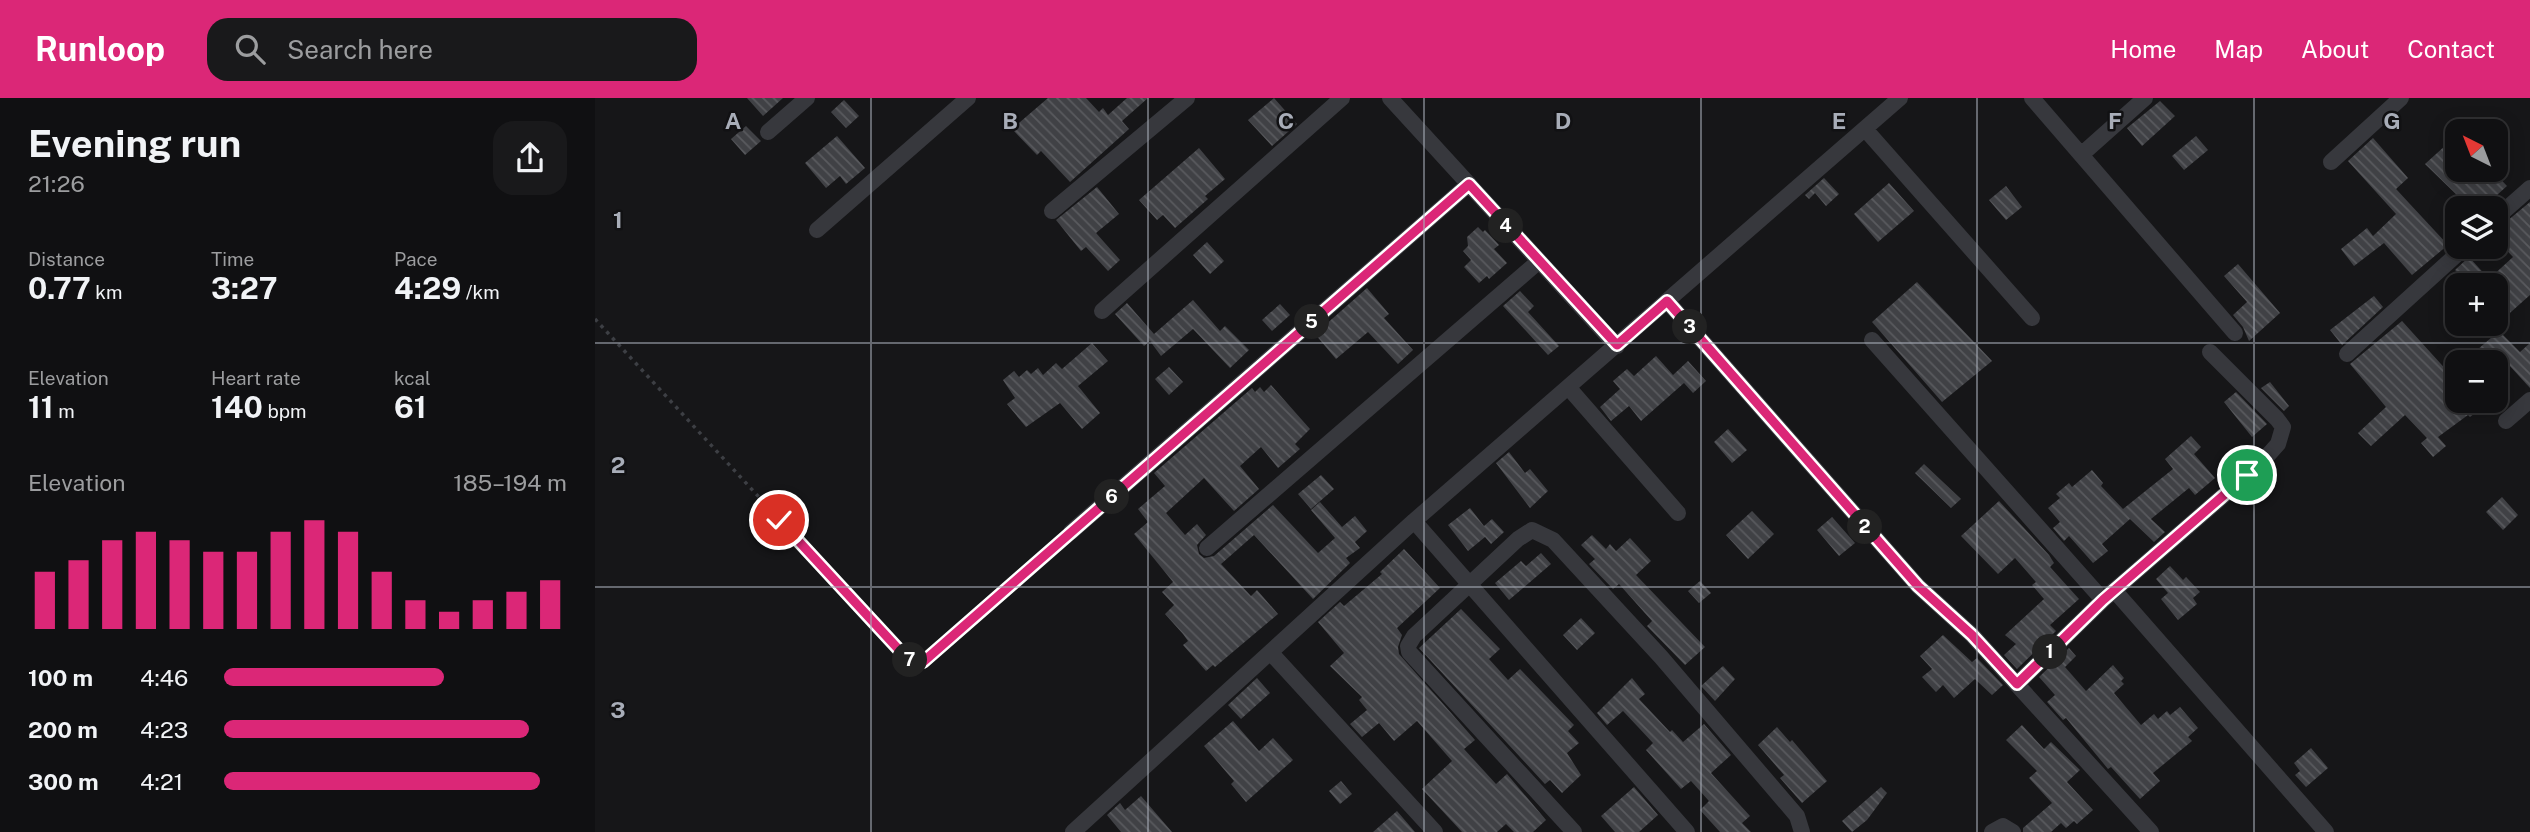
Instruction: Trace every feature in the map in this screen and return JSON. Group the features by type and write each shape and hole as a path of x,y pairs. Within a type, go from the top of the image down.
{"street":[{"path":"768,132 807,98"},
{"path":"817,230 968,98"},
{"path":"1052,211 1187,98"},
{"path":"1102,311 1342,98"},
{"path":"1390,98 1617,345"},
{"path":"1073,832 1414,521 1900,98"},
{"path":"2032,98 2235,332"},
{"path":"2081,155 2145,98"},
{"path":"2331,162 2401,98"},
{"path":"1865,129 2032,318"},
{"path":"1071,532 1469,184"},
{"path":"2508,207 2530,188"},
{"path":"2347,354 2452,259"},
{"path":"1207,548 1538,262"},
{"path":"1667,301 1910,577 1972,635 2151,832"},
{"path":"1871,341 2326,832"},
{"path":"2017,684 2109,595 2261,463 2278,444 2283,427 2210,352"},
{"path":"1568,387 1678,513"},
{"path":"2506,421 2530,400"},
{"path":"1414,521 1687,832"},
{"path":"1574,832 1409,652 1408,646 1414,636 1469,583 1524,533 1532,530 1544,533 1661,657 1797,816 1802,832"},
{"path":"1271,653 1435,832"},
{"path":"1992,832 2003,826 2013,832"}],"path":[{"path":"595,319 908,659 923,662 932,657 1071,532"}],"building":[{"path":"747,98 783,98 763,116"},
{"path":"1048,98 1086,98 1099,112 1103,108 1108,115 1127,98 1148,98 1122,121 1129,129 1070,182 1041,151 1037,155 1012,129"},
{"path":"1274,98 1297,124 1272,146 1248,120"},
{"path":"844,100 859,116 846,128 831,112"},
{"path":"2160,101 2175,116 2142,146 2127,128"},
{"path":"746,126 761,141 745,155 731,139"},
{"path":"837,136 865,168 846,184 840,176 826,188 805,163"},
{"path":"2196,136 2208,150 2184,170 2172,156"},
{"path":"2373,138 2408,178 2396,189 2445,242 2445,248 2412,275 2384,243 2354,266 2341,249 2367,228 2373,236 2396,214 2348,161"},
{"path":"2445,146 2445,182 2503,182 2507,186 2498,196 2458,196 2425,164"},
{"path":"1199,148 1225,179 1205,196 1208,199 1175,228 1163,215 1157,220 1139,200"},
{"path":"1824,178 1839,194 1826,206 1815,193 1809,199 1805,195"},
{"path":"1889,183 1914,211 1878,242 1854,214"},
{"path":"2006,186 2022,207 2006,220 1989,200"},
{"path":"1097,187 1119,214 1096,233 1120,260 1108,271 1086,247 1081,251 1056,220"},
{"path":"2530,202 2530,295 2508,315 2508,273 2496,273 2513,257 2508,252 2508,220"},
{"path":"1478,227 1483,232 1485,230 1499,245 1494,249 1507,263 1489,279 1487,276 1479,283 1464,267 1471,260 1463,251 1468,246 1467,237"},
{"path":"1207,242 1224,261 1210,274 1193,255"},
{"path":"2467,259 2471,259 2484,273 2458,273 2455,270"},
{"path":"2238,264 2280,313 2249,341 2243,327 2233,315 2247,302 2224,276"},
{"path":"1917,282 1992,361 1942,402 1872,322"},
{"path":"1367,288 1389,314 1384,318 1413,350 1398,364 1368,332 1336,359 1315,334"},
{"path":"1520,291 1534,306 1528,312 1559,346 1548,355 1503,306"},
{"path":"2374,296 2383,307 2342,345 2330,330"},
{"path":"1193,300 1220,331 1225,326 1249,350 1230,368 1193,329 1161,356 1150,341 1144,346 1115,314 1127,303 1154,334"},
{"path":"1280,304 1290,315 1272,331 1262,320"},
{"path":"2402,321 2445,368 2445,413 2475,413 2470,417 2468,415 2438,437 2446,446 2433,457 2421,443 2427,438 2405,415 2371,446 2358,433 2386,407 2350,364"},
{"path":"2493,336 2504,336 2520,352 2530,343 2530,388 2508,364 2508,350 2477,350"},
{"path":"1092,343 1108,361 1078,386 1100,413 1082,429 1060,403 1026,427 1007,404 1015,398 1003,380 1014,371 1019,377 1027,370 1031,374 1038,368 1043,375 1056,363 1062,369"},
{"path":"1656,356 1673,375 1688,361 1706,381 1693,393 1684,383 1641,421 1629,406 1611,421 1600,407 1620,389 1613,381 1627,369 1634,376"},
{"path":"1169,367 1183,382 1169,395 1155,379"},
{"path":"2270,382 2289,406 2284,411 2261,388"},
{"path":"1271,385 1310,429 1295,444 1300,449 1278,468 1261,447 1240,466 1259,489 1234,511 1204,478 1166,513 1185,535 1197,524 1206,535 1197,545 1199,554 1204,558 1214,556 1273,505 1318,553 1335,538 1311,510 1320,502 1342,527 1355,516 1367,531 1355,542 1360,548 1346,558 1350,563 1313,599 1254,535 1221,564 1251,596 1257,590 1278,614 1215,667 1213,665 1206,671 1183,645 1188,641 1165,614 1174,605 1162,592 1173,582 1134,534 1148,522 1138,509 1165,486 1154,473 1252,388 1255,392 1260,387 1264,392"},
{"path":"2236,392 2267,424 2252,437 2224,402"},
{"path":"1728,429 1747,450 1732,463 1714,442"},
{"path":"2191,436 2201,447 2194,454 2215,478 2195,495 2189,488 2151,519 2165,532 2154,542 2130,519 2102,544 2108,551 2093,563 2069,536 2064,541 2053,528 2060,522 2048,508 2060,498 2056,494 2069,483 2072,487 2092,470 2103,483 2101,486 2123,509 2173,469 2165,459"},
{"path":"1509,452 1525,473 1530,469 1548,491 1530,508 1496,463"},
{"path":"1924,464 1961,499 1951,508 1915,473"},
{"path":"1321,475 1334,489 1311,509 1298,494"},
{"path":"2502,497 2518,515 2503,530 2486,512"},
{"path":"1999,501 2049,555 2054,563 2050,567 2079,599 2050,625 2056,631 2017,669 2004,655 2016,644 2005,635 2044,599 2032,585 2036,582 2015,558 1998,574 1961,536"},
{"path":"1470,508 1484,526 1492,519 1504,532 1491,544 1485,537 1468,551 1448,525"},
{"path":"1752,511 1774,534 1748,559 1726,535"},
{"path":"1832,517 1855,543 1839,556 1817,530"},
{"path":"1592,535 1606,549 1610,544 1616,551 1630,538 1651,561 1636,575 1705,647 1685,665 1647,626 1652,621 1619,584 1613,589 1589,564 1595,559 1581,545"},
{"path":"1404,549 1440,588 1397,628 1402,635 1399,654 1475,740 1464,749 1496,784 1507,774 1546,820 1533,832 1514,832 1506,824 1497,832 1462,832 1422,789 1452,761 1417,721 1394,741 1379,723 1362,737 1350,724 1367,710 1359,700 1362,697 1330,666 1344,653 1318,622 1340,602 1344,606 1382,574 1380,572"},
{"path":"1541,553 1551,564 1509,600 1495,583 1521,561 1526,566"},
{"path":"2170,566 2183,580 2186,577 2200,592 2193,598 2197,604 2178,620 2161,599 2168,593 2156,579"},
{"path":"1700,581 1711,593 1699,603 1688,591"},
{"path":"1461,609 1500,649 1489,659 1508,680 1520,669 1574,725 1568,731 1579,743 1567,753 1581,775 1562,793 1550,780 1545,784 1419,648"},
{"path":"1581,618 1595,633 1577,650 1563,635"},
{"path":"1943,635 1972,662 1977,658 2003,685 1992,695 1975,679 1954,698 1943,685 1936,692 1922,677 1932,669 1920,656"},
{"path":"2069,648 2076,656 2065,667 2086,691 2113,665 2124,678 2121,681 2124,684 2114,693 2141,725 2154,714 2158,719 2167,711 2170,715 2180,707 2198,728 2188,737 2192,741 2153,773 2160,781 2140,799 2111,767 2108,769 2066,718 2063,720 2047,702 2055,695 2039,677"},
{"path":"1723,666 1735,679 1715,701 1701,686"},
{"path":"1257,678 1270,693 1241,719 1228,705"},
{"path":"1632,678 1645,694 1639,699 1670,732 1672,730 1683,742 1704,724 1731,755 1711,773 1750,816 1742,823 1751,832 1720,832 1700,810 1709,801 1691,781 1681,789 1646,750 1653,743 1623,711 1607,725 1597,713"},
{"path":"1233,721 1259,751 1273,738 1293,760 1246,802 1231,784 1234,781 1204,746"},
{"path":"2022,725 2044,749 2051,742 2080,770 2067,782 2093,810 2077,824 2074,821 2066,828 2061,823 2051,832 2023,832 2023,828 2052,803 2029,778 2037,771 2006,740"},
{"path":"1777,727 1790,742 1792,740 1827,781 1802,803 1780,778 1784,775 1758,745"},
{"path":"2311,748 2328,768 2306,787 2295,775 2300,771 2294,763"},
{"path":"1341,781 1352,794 1340,804 1329,791"},
{"path":"1634,787 1658,815 1639,832 1615,832 1601,816"},
{"path":"1881,787 1887,793 1867,820 1852,832 1842,821"},
{"path":"1141,796 1172,832 1121,832 1107,815 1120,803 1125,810"},
{"path":"1397,811 1415,832 1373,832"}],"route":[{"path":"779,520 908,659 923,662 932,657 1469,184 1617,345 1667,301 1918,586 1972,635 2017,684 2103,600 2247,475"}]}
